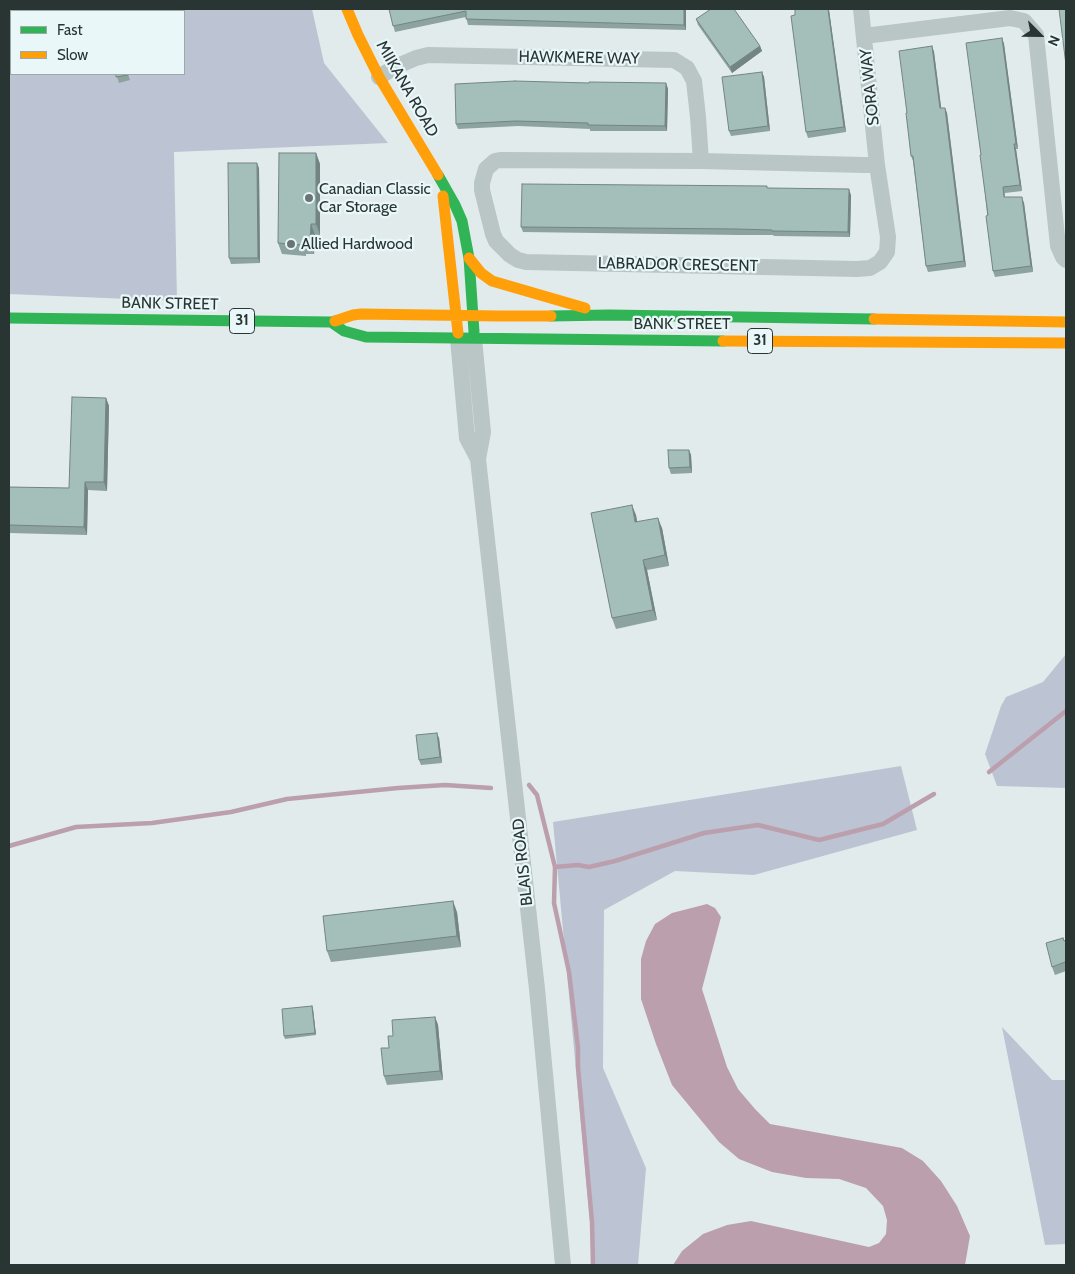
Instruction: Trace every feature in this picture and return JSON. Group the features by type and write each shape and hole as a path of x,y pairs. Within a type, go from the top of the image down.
{"main road":[{"name":"MIIKANA ROAD","path":"347,9 379,77 430,161 462,221 469,258 473,316 466,339"},
{"name":"MIIKANA ROAD","path":"442,184 456,316 466,339"},
{"path":"469,258 481,273 492,281 609,315"},
{"name":"BANK STREET","path":"9,318 331,322 362,314 456,316 609,315 1066,322"},
{"name":"BANK STREET","path":"331,322 344,331 366,337 1066,343"}],"street":[{"name":"SORA WAY","path":"861,9 878,164"},
{"path":"864,36 1010,18 1024,21 1036,35 1058,246 1066,260"},
{"name":"HAWKMERE WAY","path":"379,77 395,67 428,55 674,60 687,68 694,82 700,162"},
{"name":"LABRADOR CRESCENT","path":"500,160 878,164 888,236 887,252 880,262 870,268 857,269 526,262 510,255 496,241 482,190 486,169 495,161 500,160"},
{"name":"BLAIS ROAD","path":"466,339 468,438 478,458 537,989 563,1265"}],"shaded area":[{"path":"9,9 312,9 324,63 388,143 174,152 177,301 9,294"},
{"path":"1066,654 1066,788 997,786 985,754 1001,706 1006,697 1043,682"},
{"path":"901,766 917,830 754,875 675,871 604,910 603,1068 646,1168 638,1265 594,1265 553,822"},
{"path":"707,904 715,908 721,917 702,989 727,1067 738,1089 770,1124 902,1148 923,1161 941,1181 957,1206 970,1236 965,1265 673,1265 682,1251 703,1234 727,1225 751,1221 869,1247 879,1243 886,1234 887,1220 883,1206 866,1188 839,1179 806,1178 772,1172 739,1159 719,1142 672,1085 641,999 641,959 646,941 655,924 672,913"},
{"path":"1002,1027 1052,1080 1066,1080 1066,1244 1045,1245"}],"building":[{"path":"389,9 684,9 684,25 466,19 466,11 393,26"},
{"path":"711,9 734,9 760,46 730,67 696,19"},
{"path":"795,9 828,9 844,127 806,132 791,16 795,15"},
{"path":"1059,9 1066,9 1066,65"},
{"path":"1002,38 1020,185 1003,187 1004,197 1022,197 1031,266 993,271 981,155 966,43"},
{"path":"932,46 940,108 945,108 964,261 926,266 899,51"},
{"path":"762,72 768,126 729,131 722,77"},
{"path":"515,81 666,83 665,126 588,125 588,123 516,121 456,124 455,84"},
{"path":"279,153 316,153 316,224 311,224 310,243 302,243 302,245 278,243"},
{"path":"228,163 257,163 258,258 229,258"},
{"path":"522,184 767,186 767,188 849,189 848,232 521,227"},
{"path":"72,397 106,398 104,482 85,482 84,527 9,525 9,487 69,488"},
{"path":"668,450 689,450 690,467 669,468"},
{"path":"632,505 635,522 658,518 665,555 643,560 653,610 612,618 591,513"},
{"path":"437,733 440,757 419,760 416,735"},
{"path":"453,901 457,936 327,951 323,916"},
{"path":"1063,938 1064,941 1066,940 1066,965 1065,962 1052,967 1046,943"},
{"path":"312,1006 315,1033 284,1036 282,1009"},
{"path":"435,1017 440,1071 384,1076 381,1048 389,1048 388,1036 393,1036 392,1020"}],"waterway":[{"path":"989,772 1066,711"},
{"path":"9,846 76,827 152,823 231,812 287,799 445,785 491,788"},
{"path":"529,785 537,795 555,867 554,903 569,972 578,1048 578,1067 592,1222 593,1265"},
{"path":"555,867 578,865 589,867 615,861 704,833 758,825 819,840 883,824 934,794"}],"traffic: fast":[{"path":"438,175 462,221 469,258 474,332"},
{"path":"551,316 609,315 874,319"},
{"path":"9,318 335,321"},
{"path":"331,322 344,331 366,337 723,341"}],"traffic: slow":[{"path":"347,9 379,77 438,175"},
{"path":"443,196 458,333"},
{"path":"469,258 481,273 492,281 585,308"},
{"path":"335,321 361,314 551,316"},
{"path":"874,319 1066,322"},
{"path":"723,341 1066,343"}],"place":[{"name":"Canadian Classic Car Storage","path":"309,198"},
{"name":"Allied Hardwood","path":"291,244"}]}
